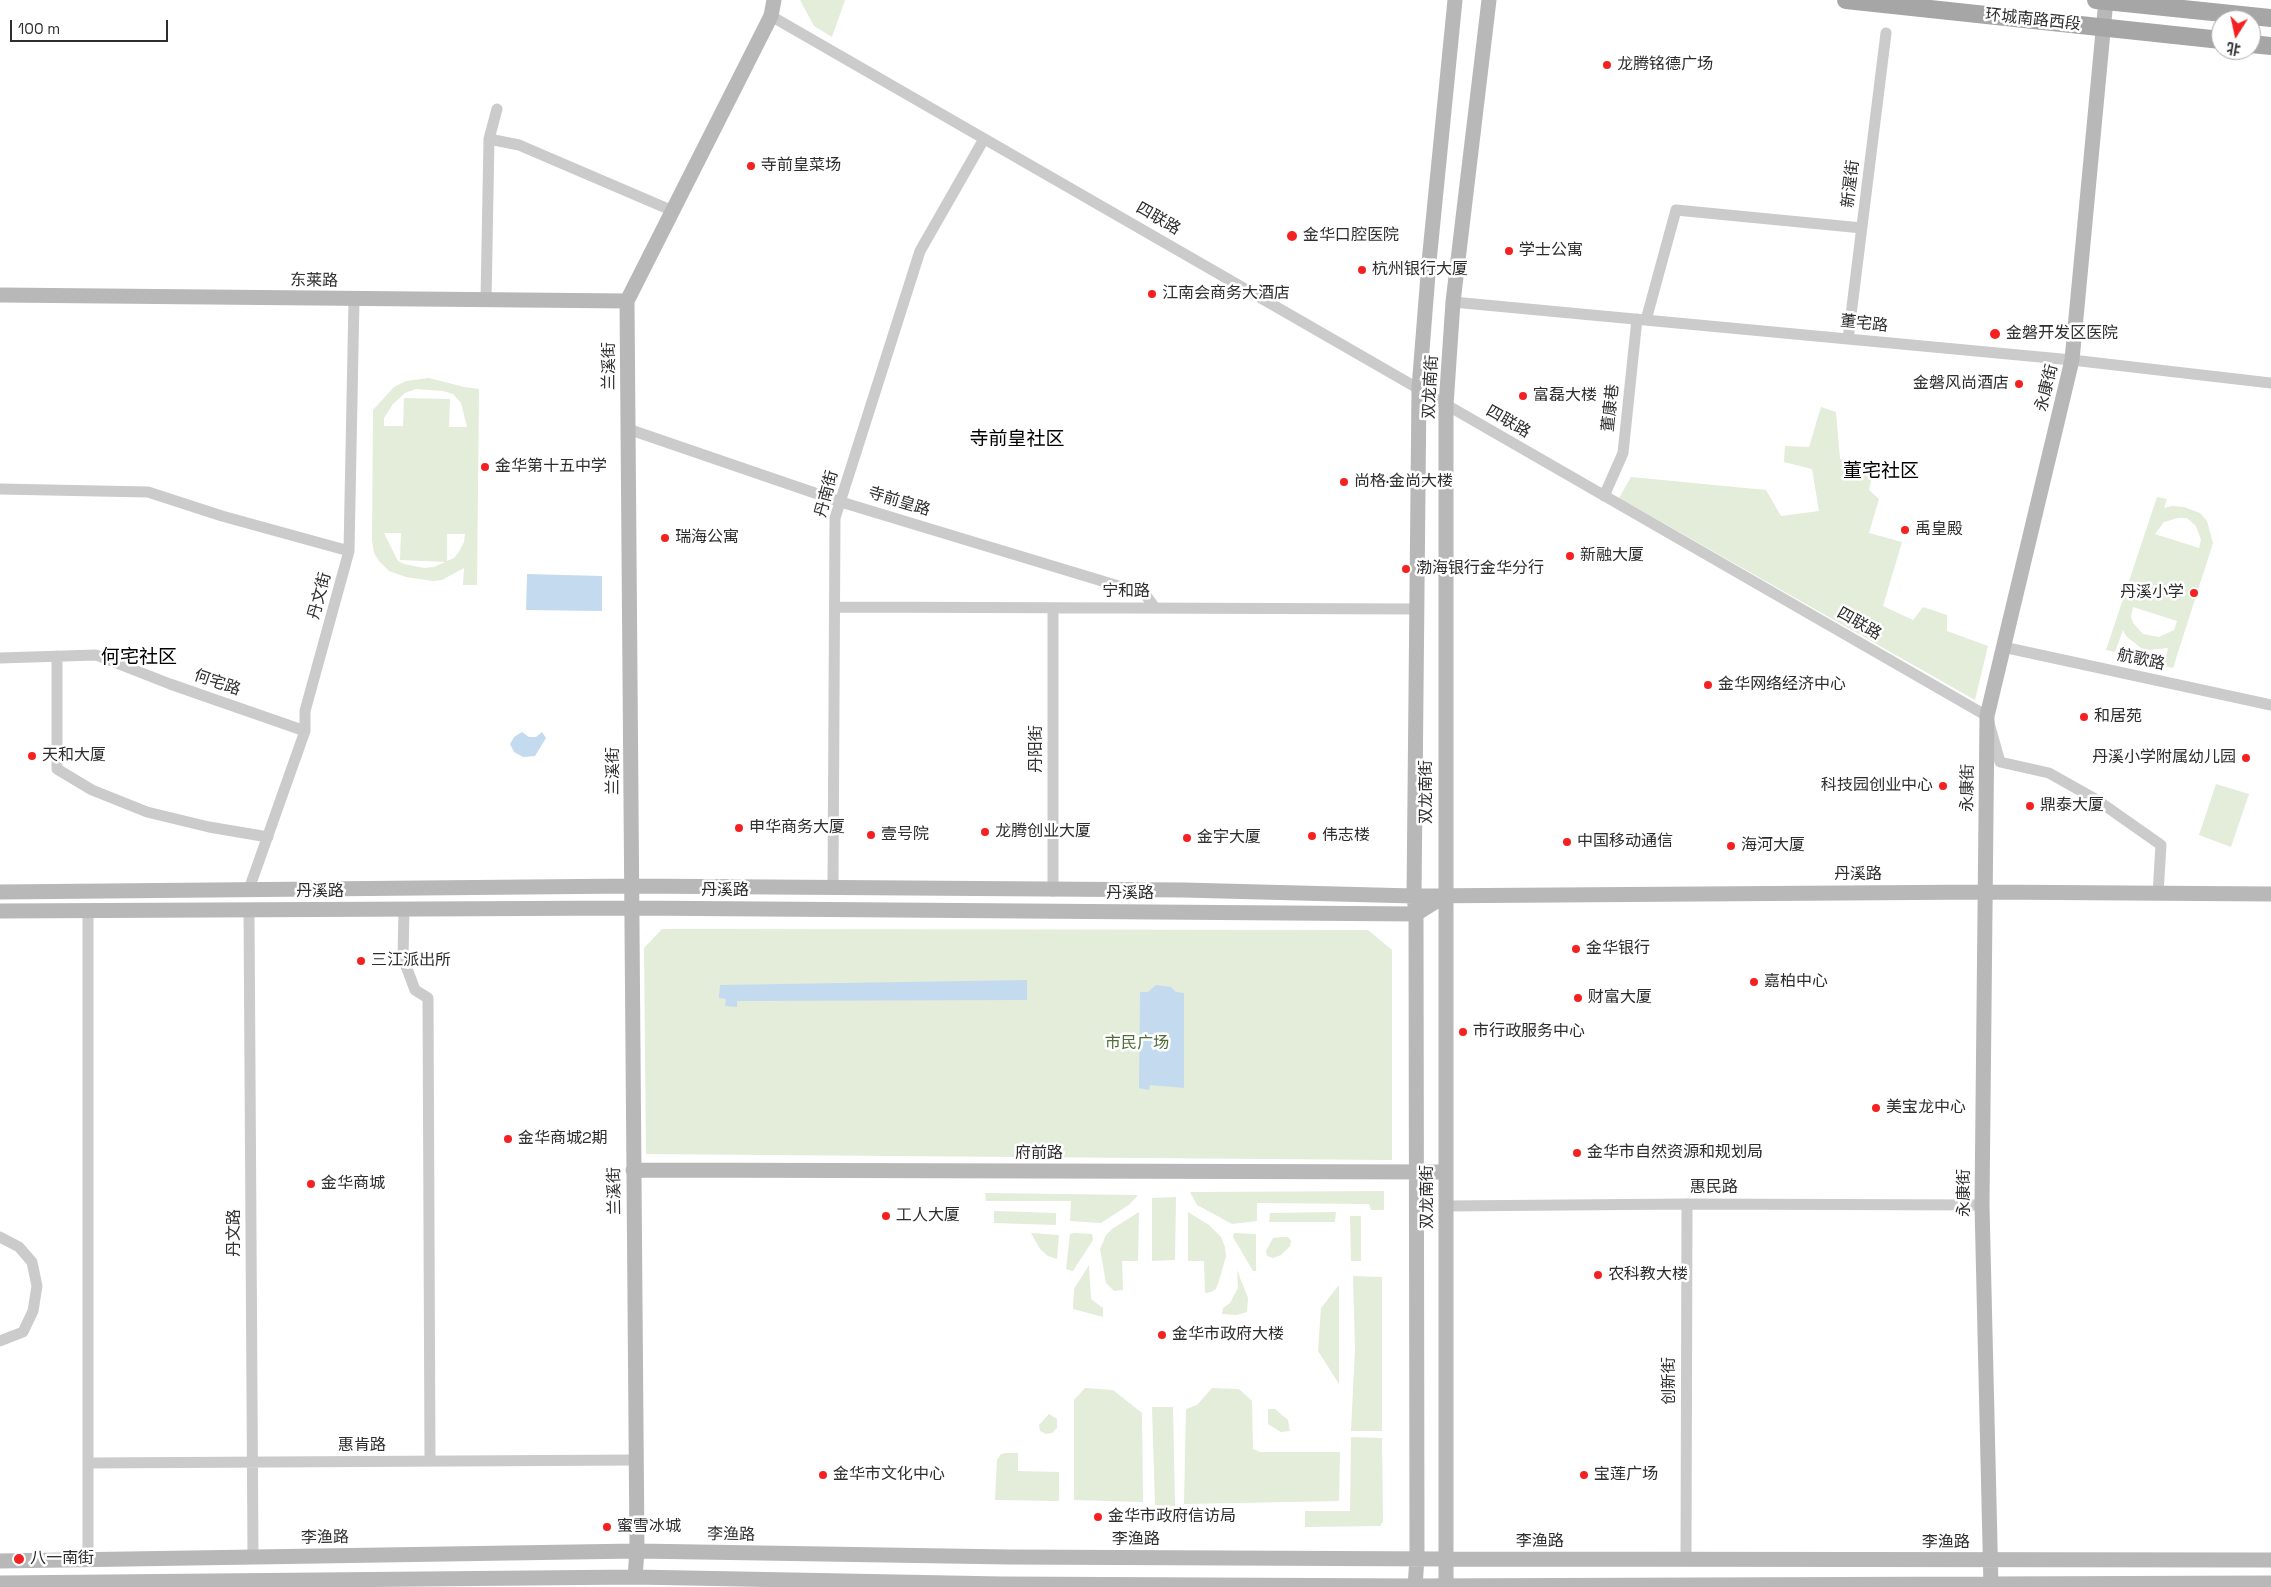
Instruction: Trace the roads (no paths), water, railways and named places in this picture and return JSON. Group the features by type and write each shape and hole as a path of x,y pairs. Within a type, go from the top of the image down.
{"main road":[{"name":"兰溪街","path":"635,1577 637,1551 627,302 771,16 774,0"},
{"path":"1444,0 1453,18"},
{"name":"双龙南街","path":"1416,1587 1416,914 1414,896 1419,388 1429,262 1455,0"},
{"name":"双龙南街","path":"1446,1586 1444,1559 1446,405 1453,302 1489,0"},
{"name":"环城南路西段","path":"1846,0 2211,39"},
{"path":"2102,0 2271,18"},
{"name":"永康街","path":"1991,1585 1982,1205 1987,716 2072,360 2103,28 2102,0"},
{"name":"东莱路","path":"0,295 627,302"},
{"name":"丹溪路","path":"0,892 833,886 1227,891 1414,896 1985,892 2271,894"},
{"path":"1416,914 1445,896"},
{"name":"丹溪路","path":"0,911 631,908 1416,914"},
{"name":"府前路","path":"633,1170 1445,1172"},
{"name":"李渔路","path":"0,1561 637,1551 1009,1557 1990,1561 2271,1560"},
{"path":"0,1583 168,1584 635,1577 1002,1585 1416,1587 2271,1583"}],"street":[{"name":"四联路","path":"771,16 1987,716"},
{"name":"新渥街","path":"1848,338 1886,34"},
{"path":"486,300 489,138 497,109"},
{"path":"489,138 519,145 673,211"},
{"name":"丹南街","path":"833,886 835,518 920,251 984,139"},
{"name":"董康巷","path":"1604,496 1624,453 1641,320 1676,210 1862,228"},
{"name":"丹文街","path":"249,889 305,732 305,711 348,551 354,299"},
{"name":"董宅路","path":"1453,302 2072,360 2271,383"},
{"name":"寺前皇路","path":"628,429 840,502 1145,594 1156,608"},
{"path":"0,489 148,492 222,516 348,551"},
{"name":"宁和路","path":"835,607 1418,609"},
{"name":"丹阳街","path":"1053,608 1053,890"},
{"name":"航歌路","path":"2003,647 2271,705"},
{"name":"何宅路","path":"0,658 96,654 170,684 305,732"},
{"path":"57,656 58,769 92,790 147,812 209,827 268,837"},
{"path":"1987,716 2000,762 2049,773 2097,800 2161,845 2158,894"},
{"path":"404,909 404,958 415,990 428,998 430,1461"},
{"path":"88,910 88,1560"},
{"name":"丹文路","path":"249,910 253,1557"},
{"name":"惠民路","path":"1446,1206 1687,1204 1982,1205"},
{"name":"创新街","path":"1686,1559 1687,1204"},
{"path":"0,1238 19,1247 32,1262 38,1286 33,1311 22,1332 0,1341"},
{"name":"惠肯路","path":"88,1463 636,1460"}],"water":[{"path":"527,574 602,576 602,611 526,610"},
{"path":"522,732 529,737 536,737 542,732 546,738 535,756 523,757 514,752 510,744 514,737"},
{"path":"1027,980 1027,1000 737,1001 737,1007 725,1006 726,999 719,998 720,985"},
{"path":"1156,985 1171,987 1176,992 1184,993 1184,1088 1150,1085 1149,1090 1139,1088 1140,992 1148,992"}],"place":[{"name":"龙腾铭德广场","path":"1607,65"},
{"name":"寺前皇菜场","path":"751,166"},
{"name":"金华口腔医院","path":"1292,236"},
{"name":"学士公寓","path":"1509,251"},
{"name":"杭州银行大厦","path":"1362,270"},
{"name":"江南会商务大酒店","path":"1152,294"},
{"name":"金磐开发区医院","path":"1995,334"},
{"name":"金磐风尚酒店","path":"2019,384"},
{"name":"富磊大楼","path":"1523,396"},
{"name":"金华第十五中学","path":"485,467"},
{"name":"尚格·金尚大楼","path":"1344,482"},
{"name":"禹皇殿","path":"1905,530"},
{"name":"瑞海公寓","path":"665,538"},
{"name":"新融大厦","path":"1570,556"},
{"name":"渤海银行金华分行","path":"1406,569"},
{"name":"丹溪小学","path":"2194,593"},
{"name":"金华网络经济中心","path":"1708,685"},
{"name":"和居苑","path":"2084,717"},
{"name":"天和大厦","path":"32,756"},
{"name":"丹溪小学附属幼儿园","path":"2246,758"},
{"name":"科技园创业中心","path":"1943,786"},
{"name":"鼎泰大厦","path":"2030,806"},
{"name":"申华商务大厦","path":"739,828"},
{"name":"龙腾创业大厦","path":"985,832"},
{"name":"壹号院","path":"871,835"},
{"name":"伟志楼","path":"1312,836"},
{"name":"金宇大厦","path":"1187,838"},
{"name":"中国移动通信","path":"1567,842"},
{"name":"海河大厦","path":"1731,846"},
{"name":"金华银行","path":"1576,949"},
{"name":"三江派出所","path":"361,961"},
{"name":"嘉柏中心","path":"1754,982"},
{"name":"财富大厦","path":"1578,998"},
{"name":"市行政服务中心","path":"1463,1032"},
{"name":"美宝龙中心","path":"1876,1108"},
{"name":"金华商城2期","path":"508,1139"},
{"name":"金华市自然资源和规划局","path":"1577,1153"},
{"name":"金华商城","path":"311,1184"},
{"name":"工人大厦","path":"886,1216"},
{"name":"农科教大楼","path":"1598,1275"},
{"name":"金华市政府大楼","path":"1162,1335"},
{"name":"金华市文化中心","path":"823,1475"},
{"name":"宝莲广场","path":"1584,1475"},
{"name":"金华市政府信访局","path":"1098,1517"},
{"name":"蜜雪冰城","path":"607,1527"},
{"name":"八一南街","path":"19,1559"}],"district":[{"name":"寺前皇社区","path":"1017,440"},
{"name":"董宅社区","path":"1881,472"},
{"name":"何宅社区","path":"139,658"}],"park label":[{"name":"市民广场","path":"1137,1044"}]}
